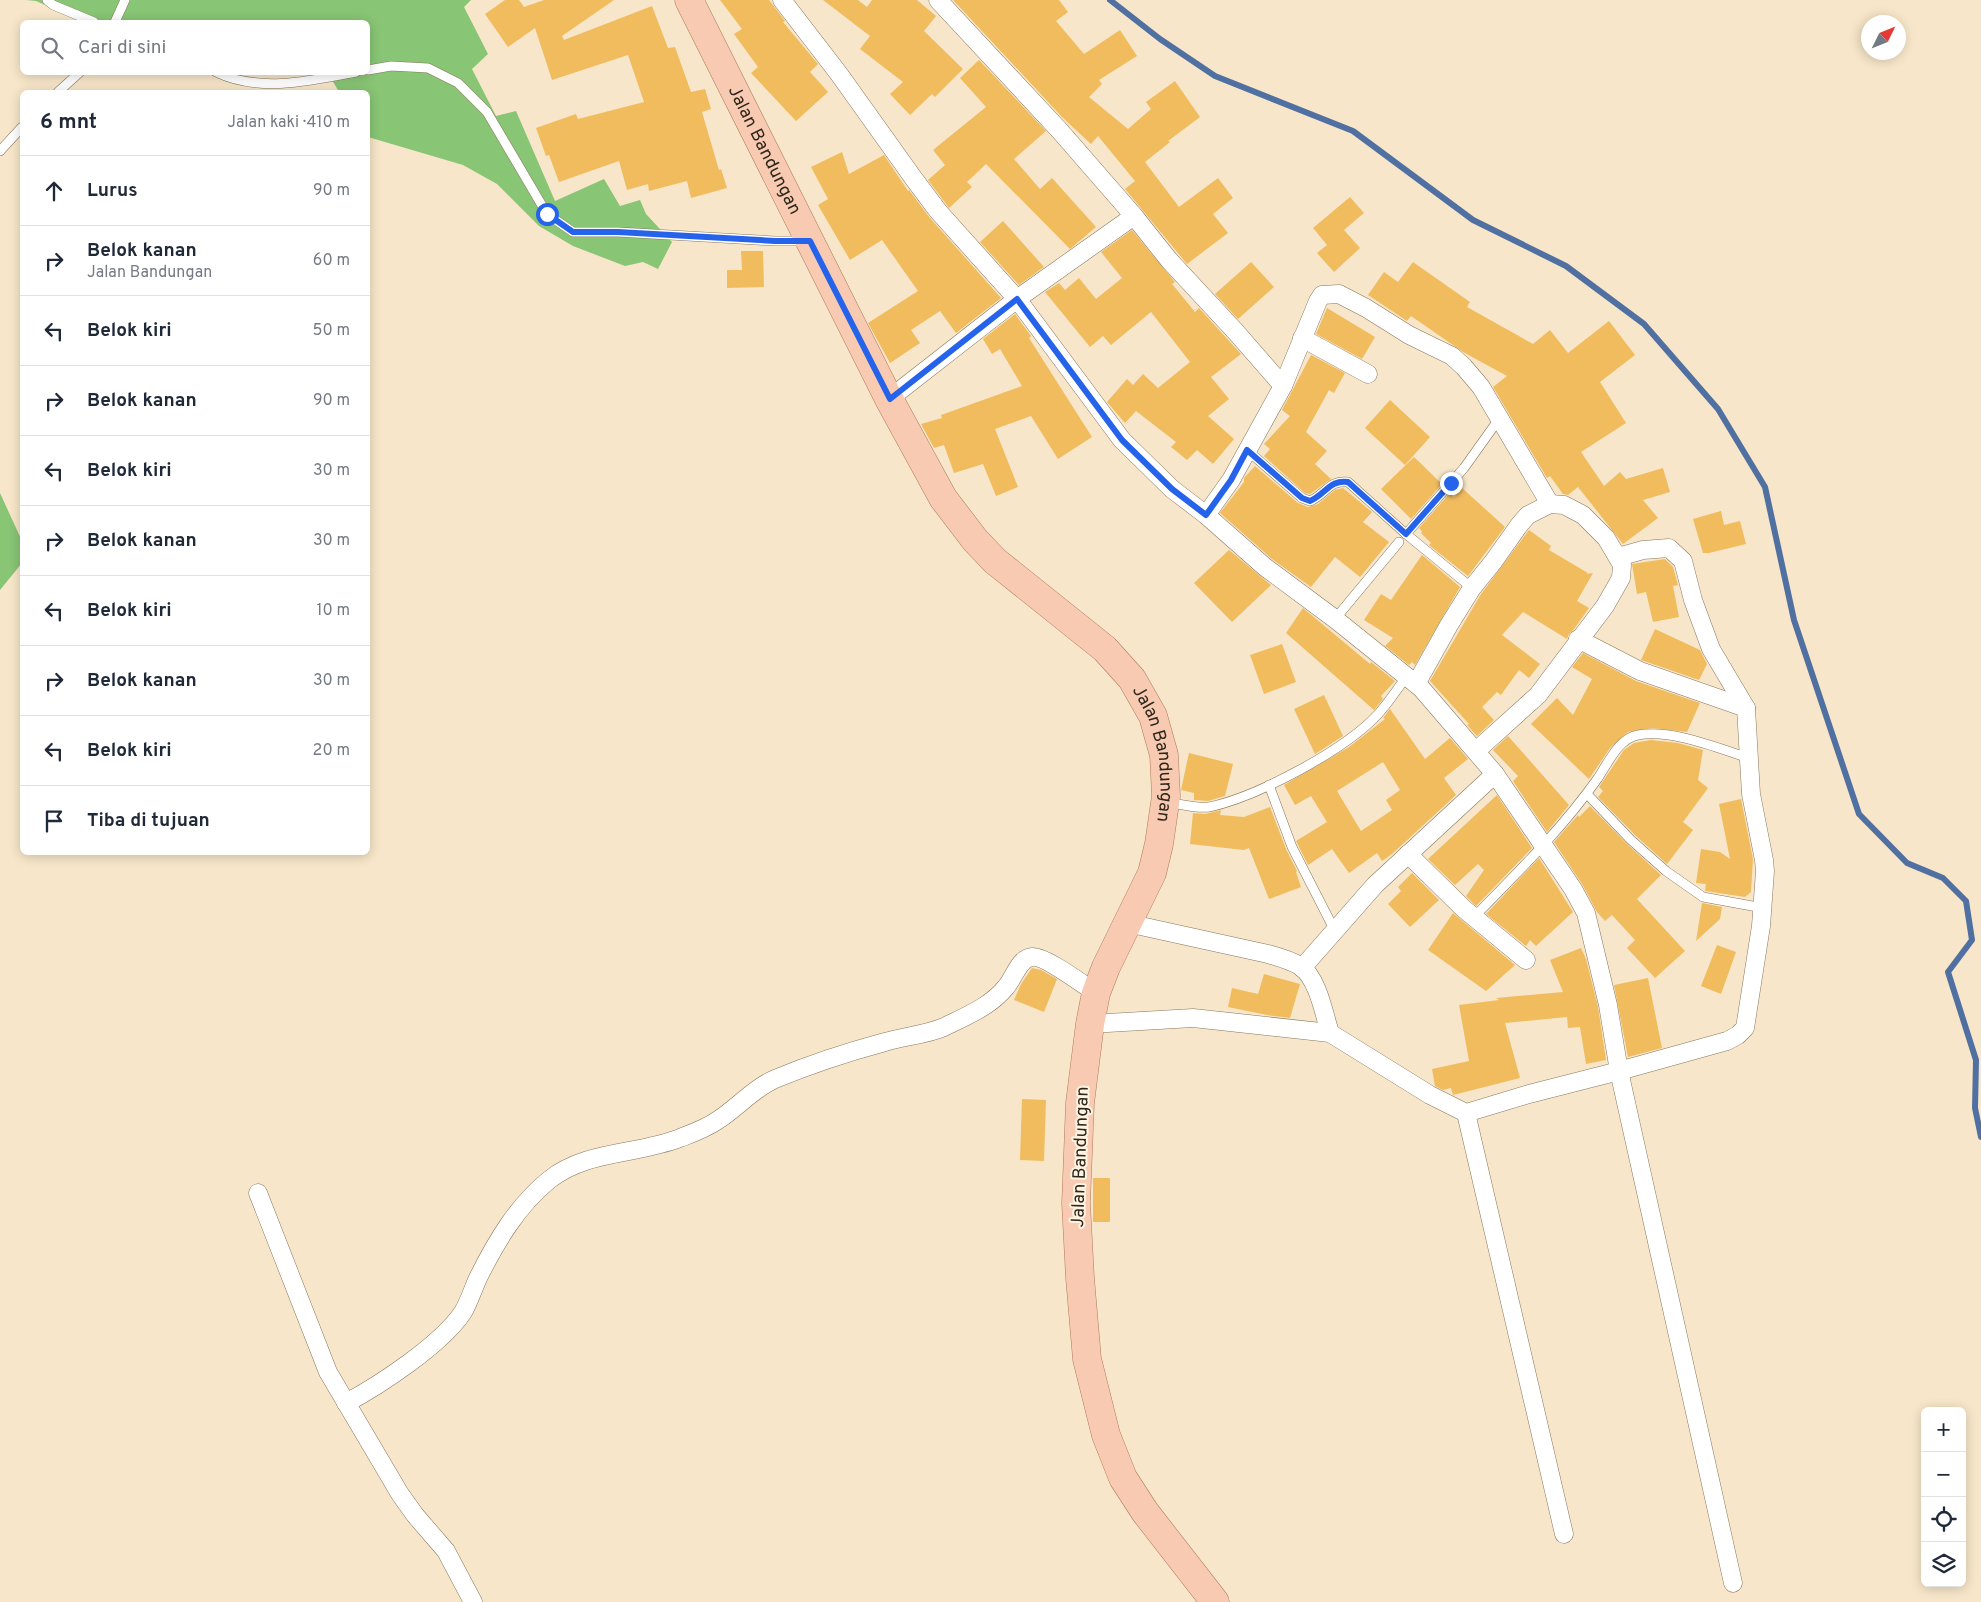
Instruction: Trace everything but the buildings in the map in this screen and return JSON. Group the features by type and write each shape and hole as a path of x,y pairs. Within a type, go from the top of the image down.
{"main road":[{"name":"Jalan Bandungan","path":"689,0 890,399 943,498 975,540 996,561 1105,649 1132,679 1153,716 1164,755 1165,802 1159,844 1152,873 1096,993 1090,1024 1080,1104 1076,1203 1087,1359 1106,1435 1123,1478 1145,1512 1215,1602"}],"street":[{"path":"782,0 926,195 1017,299 1122,440 1172,489 1206,515 1265,567 1412,680 1495,774 1573,889 1586,913 1608,1005 1619,1071 1733,1583"},
{"path":"938,0 1060,131 1134,216 1169,260 1283,386"},
{"path":"890,399 1017,299 1134,216"},
{"path":"1206,515 1231,480 1283,386 1322,295 1339,294 1458,361 1481,387 1550,504"},
{"path":"1302,338 1368,374"},
{"path":"1412,680 1472,588 1528,515 1550,504 1564,505 1582,515 1606,538 1622,565 1621,578 1605,606 1578,639 1562,665 1538,695 1476,751"},
{"path":"1090,1024 1193,1018 1330,1033 1430,1095 1466,1113 1529,1094 1705,1049 1727,1042 1738,1035 1745,1028 1761,926 1764,860 1751,794 1746,708 1711,648 1693,600 1683,561 1669,548 1643,550 1618,557"},
{"path":"1578,639 1640,671 1746,708"},
{"path":"1302,968 1375,885 1495,774"},
{"path":"1408,854 1474,916 1526,960"},
{"path":"1127,924 1288,960 1302,968 1317,990 1330,1033"},
{"path":"346,1403 402,1368 443,1334 463,1312 496,1245 530,1197 551,1178 575,1164 640,1150 679,1138 717,1121 771,1080 887,1041 940,1028 985,1006 997,997 1007,986 1023,961 1028,958 1040,957 1096,993"},
{"path":"1466,1113 1564,1534"},
{"path":"258,1193 328,1372 400,1494 415,1515 446,1551 472,1602"}],"lane":[{"path":"47,0 53,5 89,20"},
{"path":"116,20 125,0"},
{"path":"370,70 391,66 428,68 458,83 488,112 547,214 573,232 618,232 775,241 810,241"},
{"path":"60,90 77,75"},
{"path":"222,75 262,85 334,75"},
{"path":"0,151 20,129"},
{"path":"1406,534 1464,468 1499,419"},
{"path":"1247,450 1302,498 1310,501 1319,497 1331,485 1340,480 1348,482 1406,534 1472,588"},
{"path":"1335,619 1399,542"},
{"path":"1165,802 1207,808 1269,785 1310,764 1344,743 1379,714 1412,680"},
{"path":"1474,916 1543,847 1587,794 1623,742 1637,735 1657,734 1692,740 1749,758"},
{"path":"1269,785 1292,847 1335,931"},
{"path":"1587,794 1631,840 1666,871 1703,898 1762,908"}],"green space":[{"path":"26,0 471,0 464,7 488,54 472,69 496,116 516,111 555,201 604,179 620,206 640,200 646,214 672,242 658,269 643,262 625,266 573,246 539,226 497,184 463,165 370,138 370,90 338,90 329,75 370,75 370,20 80,20 36,1"},
{"path":"0,493 20,537 20,565 0,590"}],"waterway":[{"path":"1110,0 1160,39 1215,76 1353,131 1473,220 1566,266 1644,324 1718,409 1765,487 1794,620 1859,814 1907,863 1943,878 1966,901 1972,940 1948,972 1976,1060 1975,1108 1981,1137"}],"route":[{"path":"547,214 573,232 618,232 775,241 810,241 890,399 1017,299 1122,440 1172,489 1206,515 1231,480 1247,450 1302,498 1310,501 1319,497 1331,485 1340,480 1348,482 1406,534 1451,483"}]}
